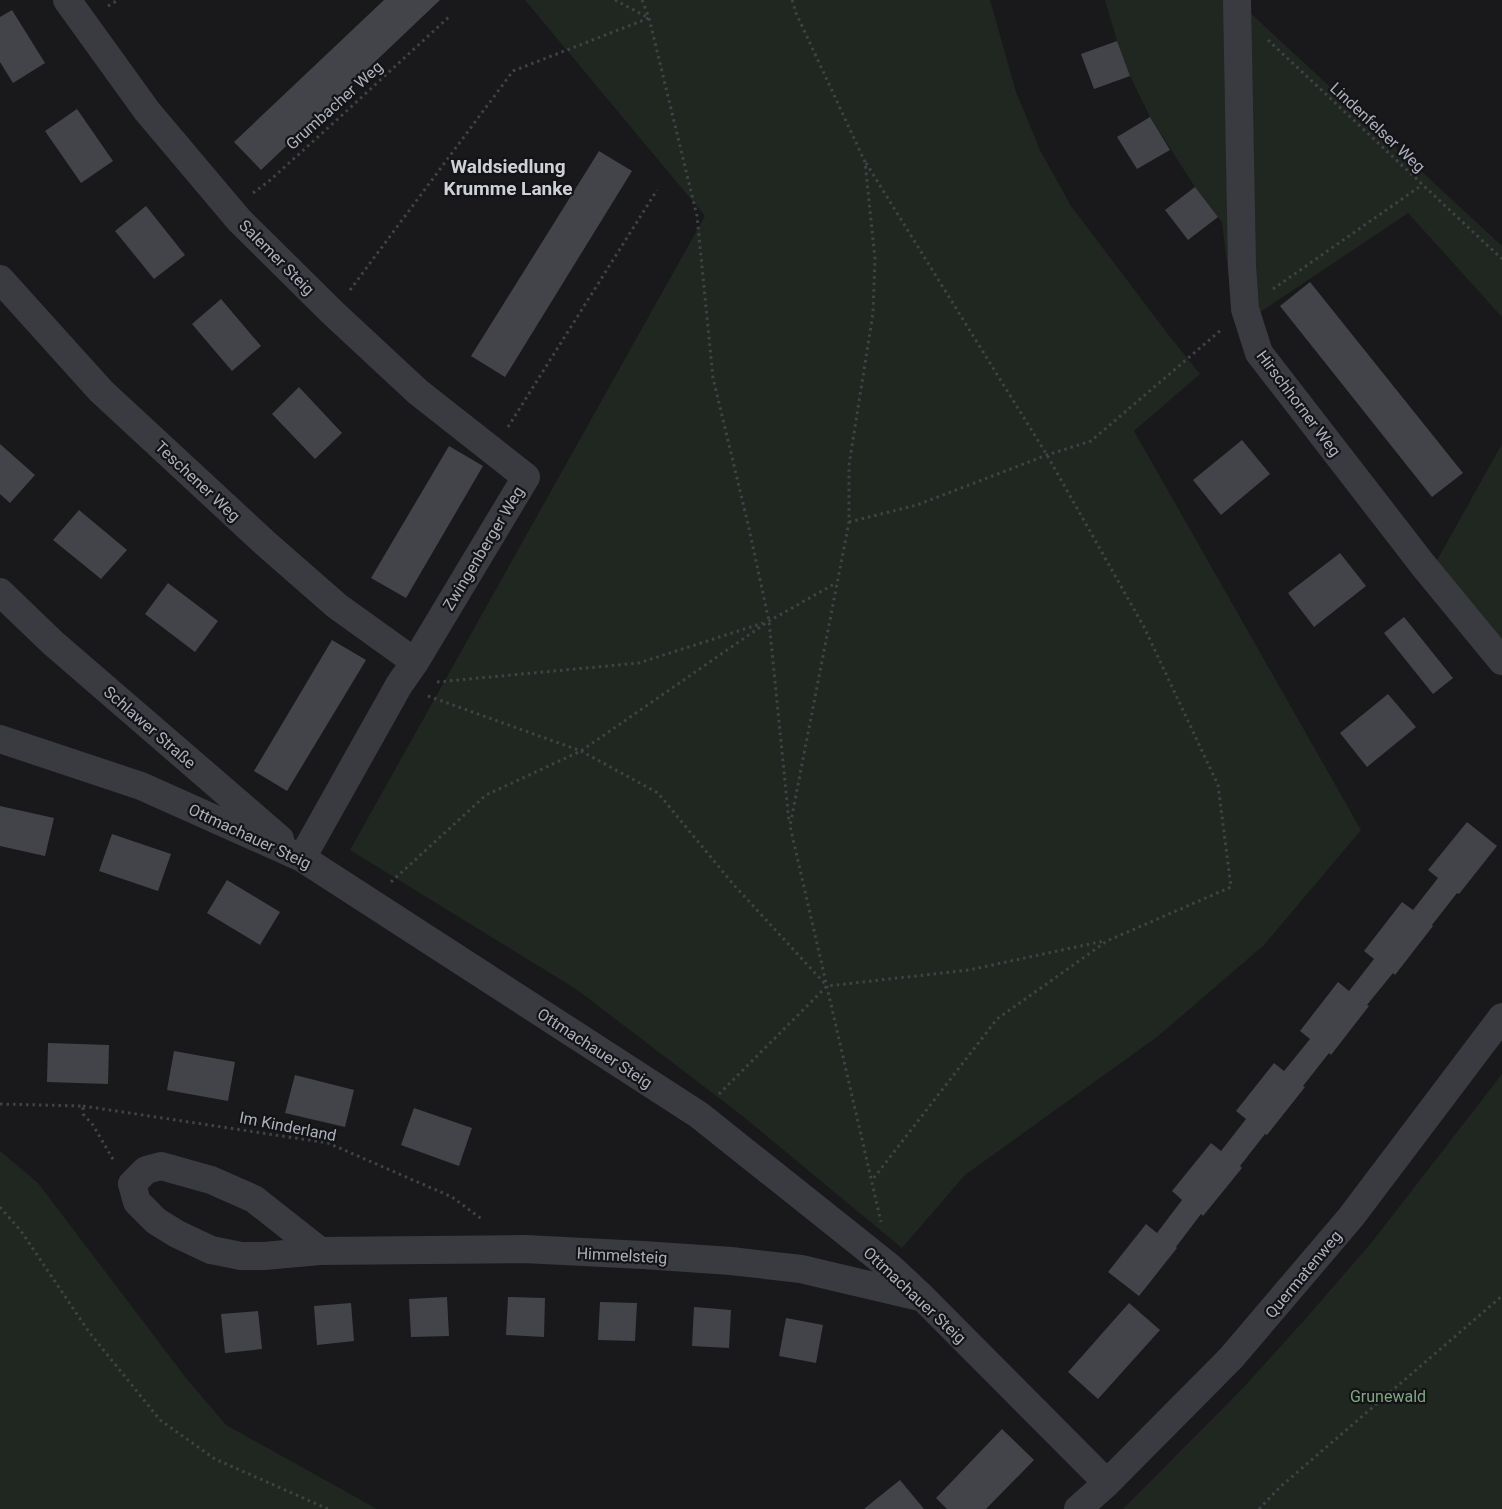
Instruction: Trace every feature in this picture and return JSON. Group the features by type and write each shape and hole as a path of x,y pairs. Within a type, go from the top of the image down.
{"street":[{"name":"Salemer Steig","path":"67,0 147,111 230,210 333,313 418,392 526,477"},
{"name":"Hirschhorner Weg","path":"1237,6 1242,266 1245,309 1258,352 1417,557 1502,661"},
{"name":"Teschener Weg","path":"0,280 101,391 265,543 337,606 415,662"},
{"name":"Zwingenberger Weg","path":"302,858 399,685 415,662 526,477"},
{"name":"Schlawer Straße","path":"0,592 53,643 302,858"},
{"name":"Ottmachauer Steig","path":"0,738 141,786 302,858 699,1115 891,1268 1107,1483"},
{"name":"Quermatenweg","path":"1078,1509 1107,1483 1231,1358 1344,1224 1502,1017"},
{"path":"132,1184 146,1170 161,1166 211,1180 254,1199 320,1251"},
{"name":"Himmelsteig","path":"132,1184 137,1202 156,1221 177,1234 211,1250 241,1256 320,1251 524,1249 643,1255 731,1261 800,1269 922,1297"}],"path":[{"path":"615,0 649,18"},
{"path":"642,0 649,18 698,216 713,378 769,621 790,826 882,1224"},
{"path":"699,1115 729,1082 827,986 969,970 1107,940 1231,887 1218,785 1144,627 1046,455 866,162 796,13 792,0"},
{"name":"Lindenfelser Weg","path":"1237,6 1422,185 1502,259"},
{"name":"Grumbacher Weg","path":"230,210 268,182 451,15"},
{"path":"333,313 513,71 649,18"},
{"path":"790,826 849,522 849,465 873,313 875,259 866,162"},
{"path":"849,522 917,505 1046,455 1091,441 1245,309 1422,185"},
{"path":"506,430 657,190"},
{"path":"369,902 486,795 581,751 769,621 837,583"},
{"path":"399,685 639,663 769,621"},
{"path":"399,685 581,751 658,793 734,884 827,986"},
{"path":"872,1180 997,1019 1107,940"},
{"name":"Im Kinderland","path":"0,1104 83,1106 328,1143 452,1197 484,1220"},
{"path":"83,1106 83,1114 93,1125 115,1163 121,1182 132,1184"},
{"path":"0,1207 21,1231 89,1332 160,1420 215,1460 328,1509"},
{"path":"1259,1509 1280,1487 1502,1296"}],"green space":[{"path":"525,0 990,0 1016,92 1040,150 1071,206 1200,374 1134,431 1361,830 1264,945 1157,1037 965,1175 902,1248 740,1114 576,989 350,850 705,216"},
{"path":"1105,0 1239,0 1246,9 1502,246 1502,317 1408,213 1256,315 1230,288 1222,222 1195,187 1150,117 1130,76"},
{"path":"1502,444 1502,643 1436,562"},
{"name":"Grunewald","path":"1502,1074 1502,1509 1123,1509 1243,1388 1308,1316 1372,1242"},
{"path":"0,1151 38,1183 186,1378 226,1425 377,1509 0,1509"}],"building":[{"path":"384,0 440,0 261,170 234,142"},
{"path":"12,10 45,63 13,83 0,62 0,17"},
{"path":"1117,41 1130,76 1094,89 1081,54"},
{"path":"77,109 113,161 81,183 45,131"},
{"path":"1150,117 1170,150 1137,169 1117,137"},
{"path":"599,151 632,171 505,377 471,356"},
{"path":"1195,187 1218,217 1188,240 1165,210"},
{"path":"146,206 185,255 154,279 115,231"},
{"path":"1310,282 1463,473 1432,497 1280,306"},
{"path":"221,299 261,346 232,371 192,324"},
{"path":"299,387 342,433 315,459 272,414"},
{"path":"1242,440 1270,474 1221,515 1193,480"},
{"path":"0,444 35,475 10,503 0,494"},
{"path":"449,446 483,466 406,598 371,578"},
{"path":"79,510 127,550 101,579 53,540"},
{"path":"1340,553 1366,586 1314,627 1288,593"},
{"path":"168,583 218,621 195,652 145,614"},
{"path":"1404,617 1453,678 1433,694 1384,633"},
{"path":"332,640 366,660 287,791 254,771"},
{"path":"1388,694 1416,727 1367,767 1340,733"},
{"path":"0,806 54,818 45,856 0,846"},
{"path":"1467,822 1497,846 1459,894 1457,893 1395,975 1393,973 1367,1005 1369,1006 1331,1055 1329,1053 1303,1086 1305,1087 1240,1166 1242,1168 1203,1216 1201,1214 1139,1296 1108,1272 1146,1224 1157,1233 1182,1200 1172,1191 1211,1143 1221,1151 1246,1119 1236,1111 1274,1063 1284,1071 1310,1039 1300,1031 1338,982 1349,991 1374,959 1364,951 1402,902 1413,910 1438,878 1428,870"},
{"path":"112,834 171,854 158,891 99,871"},
{"path":"227,880 280,912 260,945 207,913"},
{"path":"48,1043 109,1045 108,1084 47,1082"},
{"path":"174,1051 235,1062 228,1101 167,1090"},
{"path":"295,1075 354,1090 345,1127 285,1113"},
{"path":"414,1108 472,1128 459,1166 401,1145"},
{"path":"447,1297 449,1336 411,1337 409,1299"},
{"path":"508,1297 545,1298 544,1337 506,1335"},
{"path":"600,1302 637,1303 635,1341 598,1340"},
{"path":"351,1303 354,1341 317,1345 314,1306"},
{"path":"1129,1303 1160,1330 1098,1399 1068,1372"},
{"path":"694,1307 731,1310 729,1348 692,1346"},
{"path":"258,1311 262,1349 225,1353 221,1314"},
{"path":"786,1318 823,1325 816,1363 779,1356"},
{"path":"1002,1429 1034,1460 986,1509 947,1509 936,1498"},
{"path":"900,1480 924,1509 864,1509 875,1500"}],"district":[{"name":"Waldsiedlung Krumme Lanke","path":"508,177"}]}
